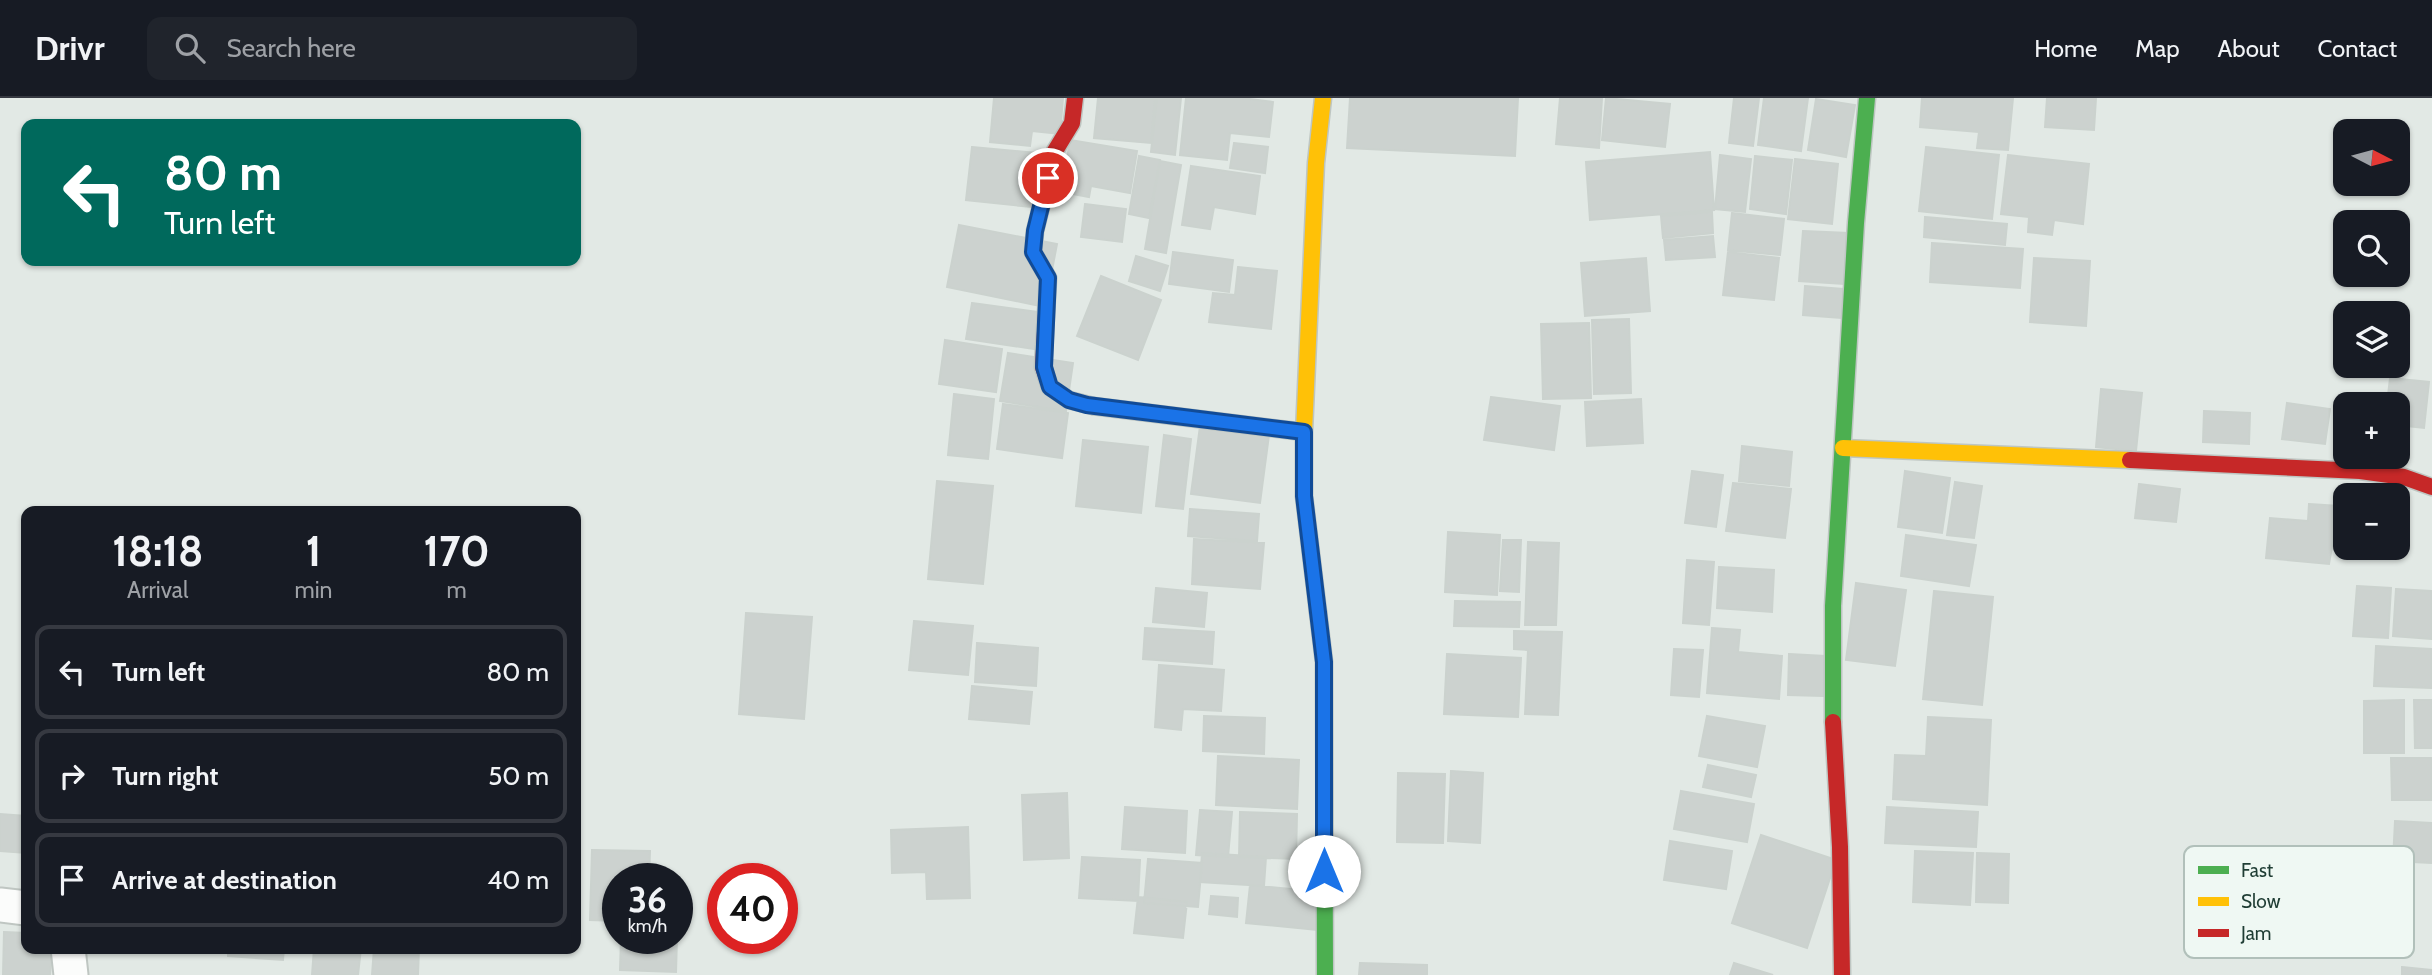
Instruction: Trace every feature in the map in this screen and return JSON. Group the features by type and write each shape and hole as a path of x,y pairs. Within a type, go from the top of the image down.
{"street":[{"path":"1075,98 1072,123 1055,151 1035,231 1033,252 1048,278 1044,367 1050,387 1069,400 1087,405 1304,432"},
{"path":"1323,98 1316,163 1304,432 1304,496 1324,662 1325,975"},
{"path":"1842,975 1840,847 1831,688 1854,251 1867,98"},
{"path":"1843,448 2316,468 2389,474 2417,480 2432,487"},
{"path":"0,905 21,907"},
{"path":"69,954 71,975"}],"building":[{"path":"994,98 1063,98 1060,134 1032,131 1030,146 990,142"},
{"path":"1098,98 1155,99 1151,143 1094,138"},
{"path":"1157,98 1181,98 1175,155 1151,152"},
{"path":"1186,98 1242,98 1273,102 1269,137 1230,133 1227,160 1180,155"},
{"path":"1350,98 1518,98 1515,156 1347,148"},
{"path":"1560,98 1602,98 1599,148 1556,144"},
{"path":"1606,98 1670,104 1665,147 1602,140"},
{"path":"1734,98 1759,98 1753,146 1729,143"},
{"path":"1764,98 1808,98 1801,151 1758,145"},
{"path":"1922,98 2013,98 2008,150 1977,148 1979,132 1920,127"},
{"path":"2047,98 2096,98 2094,130 2045,127"},
{"path":"1816,99 1855,105 1846,157 1808,150"},
{"path":"1070,140 1137,151 1130,193 1091,186 1089,197 1062,192"},
{"path":"1234,143 1268,147 1265,173 1230,168"},
{"path":"972,147 1037,153 1031,207 966,200"},
{"path":"1926,147 1999,155 1992,219 1919,211"},
{"path":"1710,152 1714,210 1590,220 1586,162"},
{"path":"1720,155 1751,159 1745,212 1715,209"},
{"path":"2008,155 2089,164 2083,224 2054,220 2052,235 2028,232 2029,217 2001,214"},
{"path":"1139,156 1160,160 1149,218 1129,214"},
{"path":"1755,156 1792,160 1786,214 1750,209"},
{"path":"1795,159 1838,164 1832,224 1788,219"},
{"path":"1160,161 1181,165 1166,253 1145,249"},
{"path":"1191,166 1260,176 1255,214 1214,207 1210,229 1182,225"},
{"path":"1085,204 1126,209 1122,242 1081,237"},
{"path":"1712,212 1713,233 1663,238 1661,216"},
{"path":"1732,213 1784,219 1780,255 1728,250"},
{"path":"1925,217 2007,224 2005,245 1924,237"},
{"path":"959,225 1057,244 1045,307 947,287"},
{"path":"1803,231 1848,233 1844,284 1799,281"},
{"path":"1713,236 1715,257 1666,260 1664,240"},
{"path":"1932,243 2023,249 2020,288 1930,282"},
{"path":"1173,252 1233,260 1229,292 1169,284"},
{"path":"1728,252 1779,258 1774,300 1723,295"},
{"path":"1136,256 1168,266 1160,291 1129,281"},
{"path":"1646,258 1650,311 1585,316 1581,263"},
{"path":"2034,258 2090,261 2086,326 2030,322"},
{"path":"1238,267 1277,271 1271,329 1209,322 1213,293 1235,295"},
{"path":"1101,276 1161,300 1138,360 1077,336"},
{"path":"1805,286 1843,289 1841,318 1803,315"},
{"path":"972,303 1046,313 1041,350 966,339"},
{"path":"1629,319 1631,393 1594,394 1592,320"},
{"path":"1589,323 1591,398 1543,399 1541,324"},
{"path":"945,340 1002,349 996,392 939,384"},
{"path":"1008,353 1073,363 1066,411 1000,401"},
{"path":"2390,378 2429,382 2424,428 2410,426 2410,392 2388,392"},
{"path":"2101,389 2142,393 2136,451 2096,447"},
{"path":"954,394 994,399 988,459 948,455"},
{"path":"1491,397 1560,406 1554,450 1484,440"},
{"path":"1641,399 1643,443 1587,446 1585,402"},
{"path":"2287,403 2330,409 2325,444 2282,439"},
{"path":"1003,404 1068,413 1062,458 997,449"},
{"path":"2204,411 2250,413 2249,444 2203,442"},
{"path":"1200,426 1269,435 1260,503 1191,494"},
{"path":"1164,435 1191,439 1183,509 1156,506"},
{"path":"1083,440 1148,447 1141,513 1076,506"},
{"path":"1742,446 1792,452 1789,486 1739,481"},
{"path":"1692,471 1723,475 1716,527 1685,523"},
{"path":"1905,471 1950,478 1942,533 1898,527"},
{"path":"937,481 993,486 983,584 928,579"},
{"path":"1955,482 1982,486 1974,538 1947,535"},
{"path":"1733,483 1791,489 1785,538 1726,531"},
{"path":"2139,484 2180,489 2176,522 2135,518"},
{"path":"2309,504 2333,506 2333,541 2329,564 2266,558 2270,518 2308,521"},
{"path":"1190,509 1259,514 1257,541 1188,536"},
{"path":"1448,532 1500,535 1497,595 1445,592"},
{"path":"1906,535 1976,545 1969,586 1901,576"},
{"path":"1194,539 1264,543 1260,589 1192,584"},
{"path":"1503,540 1521,540 1519,592 1500,591"},
{"path":"1528,542 1559,543 1556,625 1525,625"},
{"path":"1687,560 1714,562 1709,625 1683,623"},
{"path":"1719,567 1774,570 1772,612 1717,608"},
{"path":"1856,583 1906,590 1895,666 1846,660"},
{"path":"2357,586 2391,588 2388,638 2353,636"},
{"path":"1156,588 1207,593 1204,627 1153,622"},
{"path":"2396,589 2432,591 2432,639 2393,636"},
{"path":"1934,591 1993,597 1982,705 1923,699"},
{"path":"1455,601 1520,602 1519,627 1454,626"},
{"path":"746,613 812,617 804,719 739,714"},
{"path":"914,621 973,626 968,675 909,670"},
{"path":"1145,628 1214,632 1212,664 1143,659"},
{"path":"1712,628 1740,630 1738,652 1782,656 1779,699 1707,693"},
{"path":"1514,631 1562,632 1558,715 1525,714 1528,650 1514,649"},
{"path":"977,643 1038,648 1036,686 975,682"},
{"path":"2376,646 2432,649 2432,688 2374,686"},
{"path":"1674,649 1703,650 1699,697 1671,695"},
{"path":"1447,654 1521,658 1518,717 1444,714"},
{"path":"1789,654 1825,656 1823,696 1788,695"},
{"path":"1159,665 1224,670 1221,711 1183,709 1181,730 1155,727"},
{"path":"972,686 1032,692 1029,724 969,719"},
{"path":"2404,700 2404,753 2364,753 2364,701"},
{"path":"2414,700 2432,700 2432,748 2415,748"},
{"path":"1204,716 1265,718 1264,754 1203,751"},
{"path":"1707,716 1765,726 1757,767 1699,756"},
{"path":"1928,717 1991,720 1987,805 1893,799 1895,755 1926,756"},
{"path":"1218,756 1299,760 1297,809 1216,805"},
{"path":"2391,758 2432,758 2432,800 2392,800"},
{"path":"1708,765 1756,775 1751,797 1703,787"},
{"path":"1451,771 1483,773 1480,843 1448,841"},
{"path":"1398,773 1445,774 1443,843 1397,842"},
{"path":"1681,791 1754,804 1747,842 1674,829"},
{"path":"1067,793 1069,858 1024,860 1022,795"},
{"path":"1125,807 1187,811 1185,853 1122,849"},
{"path":"1887,807 1978,812 1976,847 1885,843"},
{"path":"1200,810 1232,812 1228,857 1196,855"},
{"path":"1240,812 1297,814 1296,859 1239,857"},
{"path":"0,814 21,816 21,853 0,851"},
{"path":"2395,821 2432,823 2432,863 2414,862 2414,846 2394,846"},
{"path":"968,827 970,898 927,899 926,872 892,873 891,830"},
{"path":"1761,835 1836,860 1807,948 1732,923"},
{"path":"1670,841 1732,851 1726,889 1664,880"},
{"path":"592,850 650,851 650,863 602,863 602,920 590,920"},
{"path":"1915,851 1973,853 1970,905 1913,902"},
{"path":"1202,853 1266,857 1264,886 1200,882"},
{"path":"1977,853 2009,854 2008,903 1976,902"},
{"path":"1082,857 1140,860 1138,901 1079,898"},
{"path":"1148,859 1202,863 1198,907 1144,903"},
{"path":"1250,885 1321,892 1317,930 1246,923"},
{"path":"1211,896 1238,898 1237,917 1209,914"},
{"path":"1138,897 1187,902 1183,938 1134,933"},
{"path":"4,932 21,933 21,954 52,954 50,975 3,975"},
{"path":"228,954 284,954 283,960"},
{"path":"314,954 360,954 358,975 312,975"},
{"path":"374,954 419,954 418,975 372,975"},
{"path":"620,954 677,954 676,972 620,970"},
{"path":"1360,963 1427,965 1427,975 1359,975"},
{"path":"1734,963 1773,975 1730,975"},
{"path":"2402,967 2432,970 2432,975 2402,975"}],"traffic: fast":[{"path":"1833,722 1833,606 1856,223 1867,98"},
{"path":"1318,612 1324,662 1325,975"}],"traffic: slow":[{"path":"1318,612 1304,496 1304,432 1316,163 1323,98"},
{"path":"1093,406 1304,432"},
{"path":"1843,448 2130,460"}],"traffic: jam":[{"path":"1075,98 1072,123 1055,151 1035,231 1033,252 1048,278 1043,367 1050,387 1069,400 1093,406"},
{"path":"2130,460 2360,471 2404,477 2432,487"},
{"path":"1833,722 1840,847 1842,975"}],"route":[{"path":"1048,178 1035,231 1033,252 1048,278 1044,367 1050,387 1069,400 1087,405 1304,432 1304,496 1324,662 1324,871"}]}
